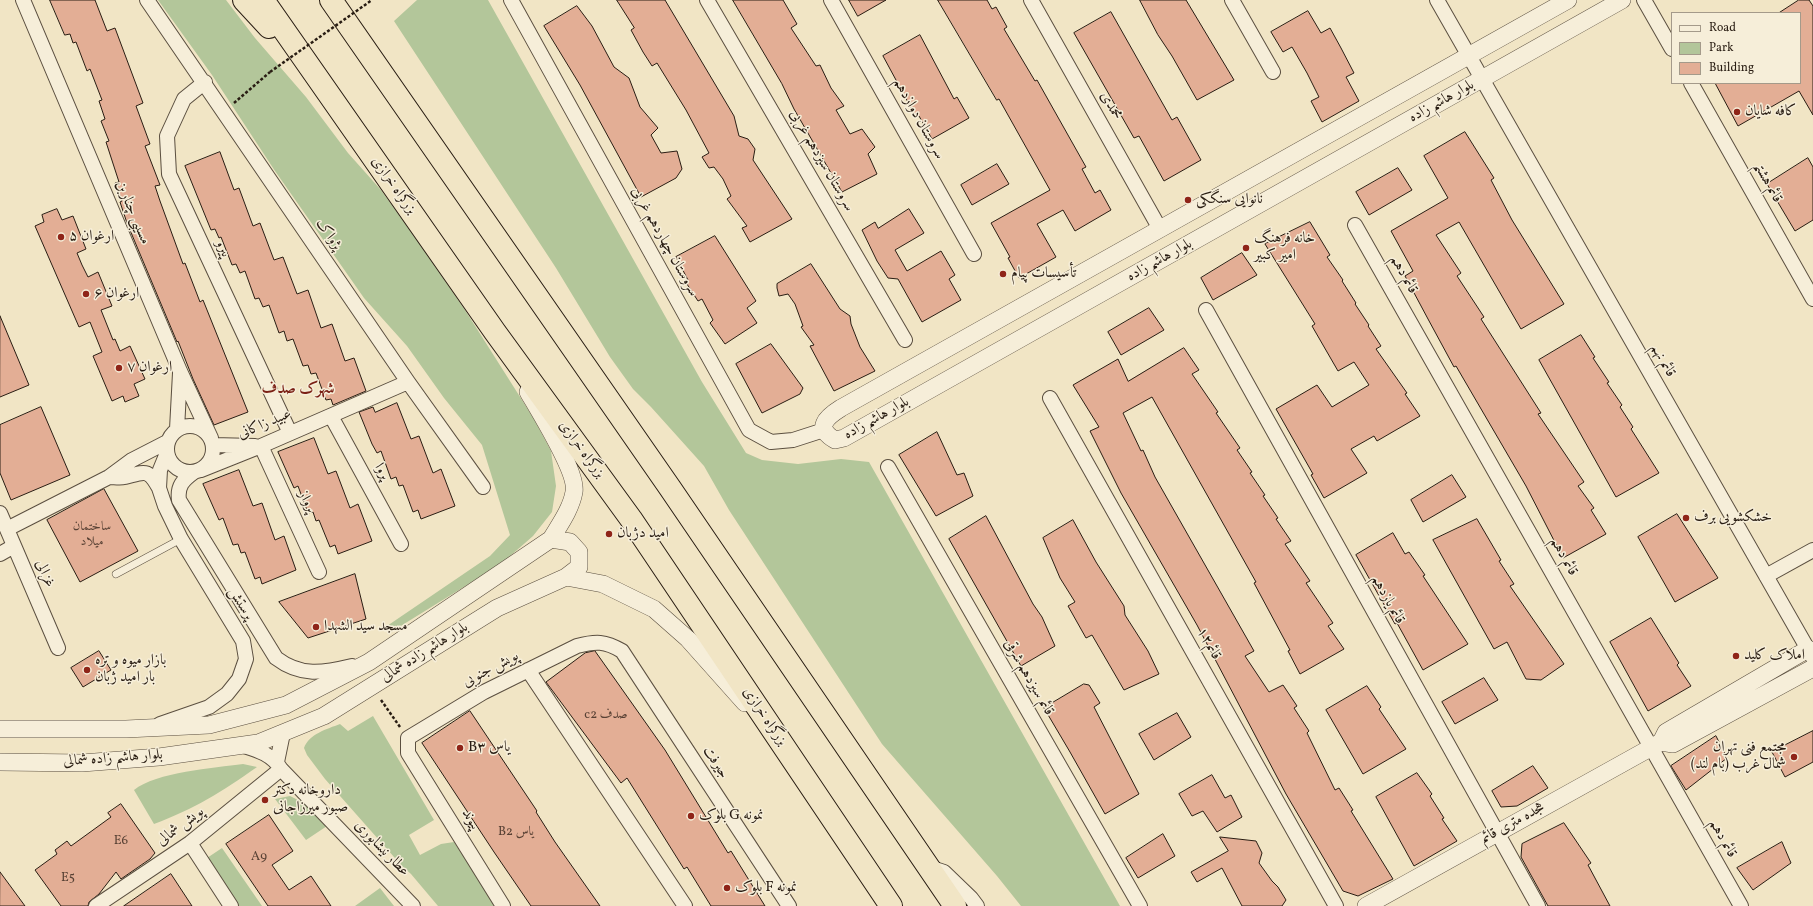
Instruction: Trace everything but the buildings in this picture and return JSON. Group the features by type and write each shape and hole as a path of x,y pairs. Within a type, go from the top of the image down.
{"highway":[{"path":"244,0 316,76"},
{"name":"بزرگراه خرازی","path":"263,0 495,332 630,519 891,906"},
{"path":"331,0 670,488 955,906"},
{"path":"336,0 357,36"}],"street":[{"name":"مسیبی چناربن","path":"23,0 212,442"},
{"name":"پژواک","path":"147,0 225,112 408,382 483,487"},
{"name":"سروستان چهاردهم غربی","path":"511,0 749,430 771,442 793,440 824,430"},
{"name":"سروستان سیزدهم غربی","path":"708,0 905,340"},
{"name":"سروستان دوازدهم","path":"831,0 974,254"},
{"name":"محمدی","path":"1031,0 1160,229"},
{"path":"1232,0 1273,72"},
{"name":"قائم نهم","path":"1437,0 1810,654"},
{"name":"بلوار هاشم زاده","path":"1568,0 828,416 824,422 824,430 828,436 835,440 844,438 1622,0"},
{"path":"1644,0 1671,47"},
{"name":"پیرو","path":"204,82 184,99 167,136 169,174 290,433"},
{"name":"قائم هشتم","path":"1692,84 1813,299"},
{"name":"قائم دهم","path":"1356,225 1656,745 1741,906"},
{"name":"قائم یازدهم","path":"1206,310 1538,906"},
{"path":"1000,318 1015,342"},
{"name":"بلوار هاشم زاده شمالی","path":"0,729 148,728 209,725 286,705 370,662 551,539 566,516 575,490 567,461 495,332"},
{"path":"177,429 180,370"},
{"name":"عبید زاکانی","path":"197,471 261,446 408,382"},
{"name":"قائم۱۲","path":"1050,398 1336,906"},
{"name":"پروا","path":"331,416 401,544"},
{"path":"184,426 196,426 206,432 212,442 214,452 211,460 197,471 179,470 173,464 167,448 171,435 177,429 184,426"},
{"path":"212,442 261,446"},
{"name":"پرواز","path":"261,446 319,572"},
{"path":"6,529 109,476 132,460 167,448"},
{"name":"پرستش","path":"148,728 209,707 227,694 239,678 246,659 243,641 181,540 165,506 159,488 160,470 167,448"},
{"name":"قائم سیزدهم شرقی","path":"888,467 1140,906"},
{"name":"پرستش","path":"197,471 184,479 180,485 178,492 179,500 276,658 287,666 299,671 311,672 326,672 370,662"},
{"path":"109,476 123,477 140,472 147,473 153,477 159,488"},
{"name":"غزالی","path":"0,513 58,648"},
{"path":"551,539 570,542 579,552 579,567 566,577"},
{"path":"0,554 14,546"},
{"path":"1766,576 1813,550"},
{"path":"566,577 603,584 654,609 688,639 787,751"},
{"name":"بلوار هاشم زاده شمالی","path":"0,762 82,763 159,757 258,743 324,716 497,608 566,577"},
{"name":"پویش جنوبی","path":"408,738 484,692 577,646 588,643 609,643"},
{"name":"جيرفت","path":"609,643 622,652 789,906"},
{"name":"هجده متری قائم","path":"1366,906 1656,745 1666,732 1810,654"},
{"name":"هجده متری قائم","path":"1656,745 1673,744 1813,668"},
{"path":"528,670 685,906"},
{"path":"279,765 283,733"},
{"name":"پیوند","path":"408,738 408,753 504,906"},
{"name":"عطار نیشابوری","path":"241,745 264,752 279,765 412,906"},
{"name":"پویش شمالی","path":"96,906 190,843 279,765"},
{"path":"190,843 231,906"},
{"path":"927,866 944,872 972,898 977,906"}],"lane":[{"path":"116,574 181,540"}],"path":[{"path":"225,112 270,72 372,0"},
{"path":"371,687 408,738"}],"green space":[{"path":"158,0 226,0 255,38 306,97 348,153 381,190 465,310 534,419 551,451 556,486 552,512 533,536 501,564 391,632 387,626 490,556 510,535 482,445 444,398 407,346 364,298 275,171 212,75"},
{"path":"417,0 488,0 702,382 746,453 762,460 798,464 841,459 869,462 1120,906 1021,906 997,876 882,744 729,510 704,466 633,389 610,357 556,268 394,21"},
{"path":"373,716 434,820 409,835 420,855 441,844 454,842 496,906 438,906 325,779 307,755 304,748 306,743 324,730 340,724 348,731"},
{"path":"243,764 257,767 207,799 154,824 134,790 156,779 171,775 202,769"},
{"path":"290,796 302,802 327,826 306,840 275,799"},
{"path":"222,848 262,906 239,906 207,858"},
{"path":"380,888 394,906 355,906"}],"place":[{"name":"كافه شايان","path":"1737,112"},
{"name":"نانوایی سنگکی","path":"1188,200"},
{"name":"ارغوان ۵","path":"61,237"},
{"name":"خانه فرهنگ امیر کبیر","path":"1246,248"},
{"name":"تأسیسات پیام","path":"1003,274"},
{"name":"ارغوان ۶","path":"86,294"},
{"name":"ارغوان ۷","path":"119,368"},
{"name":"خشکشویی برف","path":"1686,518"},
{"name":"امید دژبان","path":"609,534"},
{"name":"مسجد سید الشهدا","path":"316,627"},
{"name":"املاک کلید","path":"1736,656"},
{"name":"بازار میوه و تره بار امید ژبان","path":"87,670"},
{"name":"B۳ یاس","path":"460,748"},
{"name":"مجتمع فنی تهران شمال غرب (بام لند)","path":"1794,757"},
{"name":"داروخانه دکتر صبور میرزاجانی","path":"265,800"},
{"name":"بلوک G نمونه","path":"691,816"},
{"name":"بلوک F نمونه","path":"727,888"}],"district":[{"name":"شهرک صدف","path":"298,390"}]}
